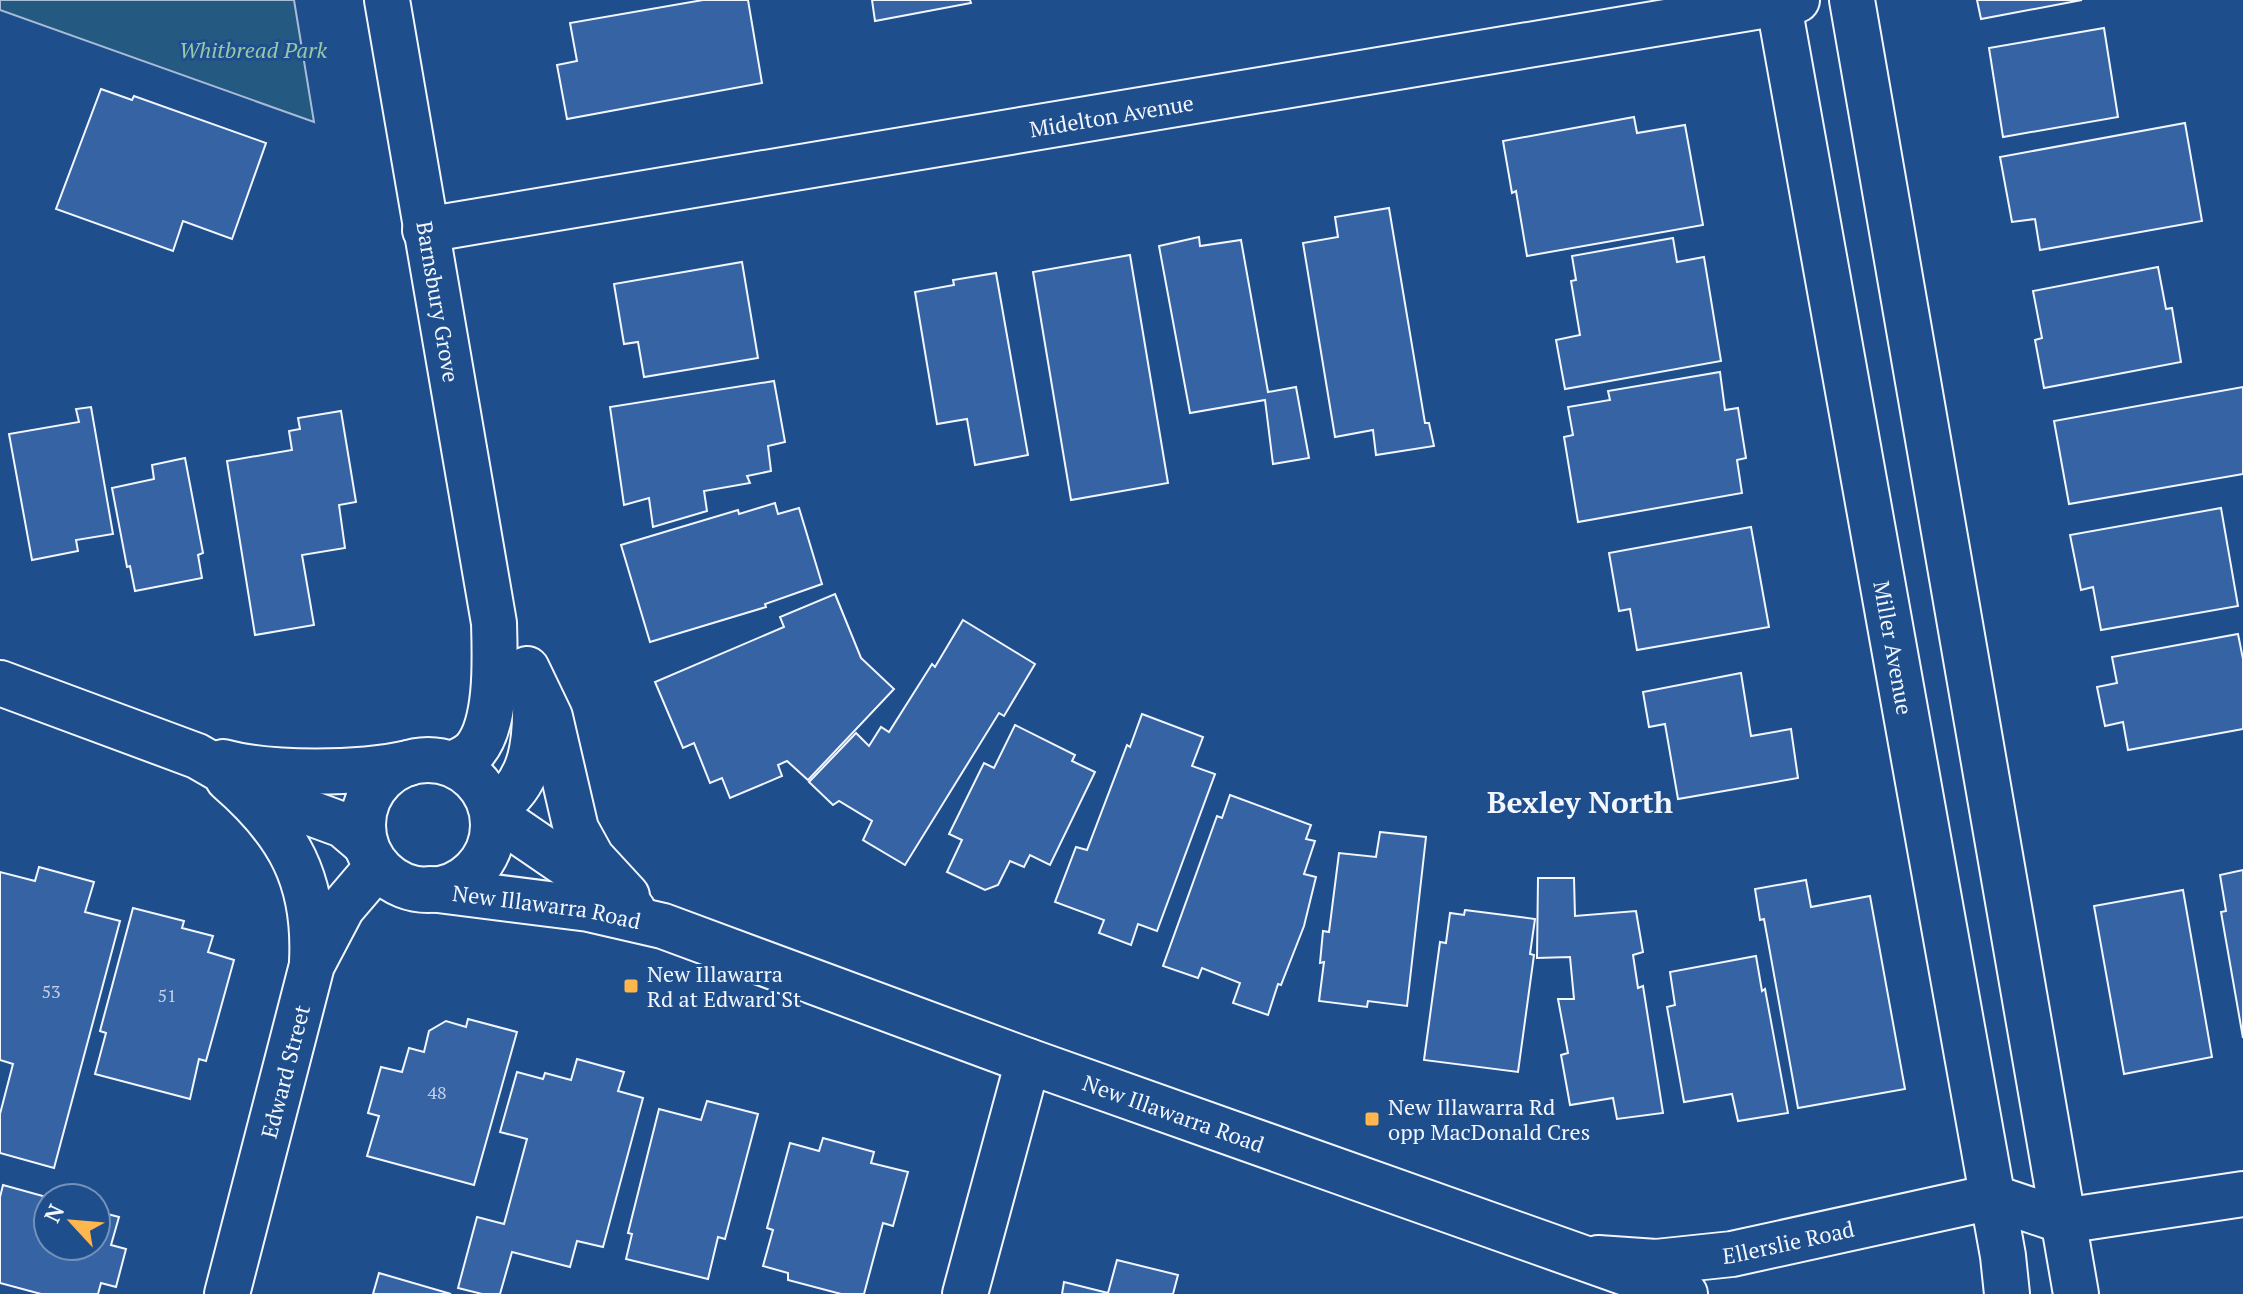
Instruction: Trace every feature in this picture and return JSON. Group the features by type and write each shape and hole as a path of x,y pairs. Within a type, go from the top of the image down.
{"street":[{"name":"Barnsbury Grove","path":"387,0 492,604 494,672 485,731 471,754 435,763"},
{"path":"1852,0 2076,1294"},
{"name":"Midelton Avenue","path":"425,230 1784,1"},
{"name":"Miller Avenue","path":"1784,1 2007,1294"},
{"name":"Barnsbury Grove","path":"492,604 527,669 535,702 530,759 521,782 493,812"},
{"path":"527,669 550,717 571,814 583,846 619,888 663,926"},
{"path":"0,683 197,756 231,764 325,771 435,763 464,770 481,785 493,812 491,840 478,865 452,885 430,889 399,884 343,825 272,799 197,756"},
{"path":"197,756 254,802 290,850 308,891 313,934 312,965"},
{"path":"370,854 361,822 375,790 393,772 435,763"},
{"name":"New Illawarra Road","path":"493,812 612,896 663,926"},
{"name":"Edward Street","path":"227,1294 312,965 370,854"},
{"name":"New Illawarra Road","path":"430,889 589,909 663,926 1028,1061 1685,1294"},
{"path":"965,1294 1028,1061"},
{"path":"1992,1197 2063,1221 2243,1194"},
{"name":"Ellerslie Road","path":"1581,1256 1656,1262 1732,1254 1992,1197"}],"green space":[{"name":"Whitbread Park","path":"0,0 294,0 314,122 0,10"}],"building":[{"path":"703,0 748,0 762,83 567,119 557,65 577,61 570,23"},
{"path":"872,0 970,0 971,3 875,21"},
{"path":"1977,0 2082,0 1981,19"},
{"path":"2104,28 2118,117 2003,137 1989,48"},
{"path":"101,89 132,100 134,96 266,143 232,239 183,221 173,251 56,209"},
{"path":"1634,117 1637,133 1685,125 1703,225 1527,256 1516,191 1512,193 1503,141"},
{"path":"2185,123 2202,221 2040,250 2035,219 2012,222 2000,157"},
{"path":"1389,208 1425,423 1429,423 1434,446 1376,455 1373,430 1335,437 1303,243 1338,237 1335,217"},
{"path":"1199,237 1200,246 1241,240 1268,392 1296,387 1309,458 1273,464 1265,400 1190,413 1159,246"},
{"path":"1673,238 1677,262 1704,257 1721,361 1565,389 1556,340 1580,335 1571,281 1576,280 1572,256"},
{"path":"1130,255 1168,483 1071,500 1033,272"},
{"path":"742,262 758,358 644,377 638,342 624,344 614,284"},
{"path":"2158,267 2166,309 2172,308 2181,362 2044,388 2035,340 2042,338 2033,291"},
{"path":"996,273 1028,455 975,465 967,419 937,424 915,292 954,285 953,280"},
{"path":"1720,372 1725,410 1738,408 1746,458 1737,460 1742,493 1578,522 1564,437 1573,435 1568,407 1610,400 1608,391"},
{"path":"774,381 785,442 768,446 771,471 747,476 750,483 704,491 707,511 653,527 649,498 624,505 610,407"},
{"path":"2243,387 2243,474 2069,504 2054,421"},
{"path":"91,407 113,534 76,540 78,551 32,560 9,434 79,422 76,409"},
{"path":"341,411 356,502 339,505 345,548 302,555 314,625 255,635 227,461 292,450 289,431 300,429 298,418"},
{"path":"185,458 203,553 198,555 202,578 135,591 130,566 127,567 112,488 154,479 152,465"},
{"path":"775,503 778,514 799,508 822,584 765,604 766,607 650,642 621,545 738,510 739,514"},
{"path":"2221,508 2238,606 2101,630 2093,587 2081,590 2070,535"},
{"path":"1751,527 1769,627 1637,650 1630,609 1619,611 1609,553"},
{"path":"835,594 861,658 894,689 808,780 787,761 778,765 782,776 730,798 722,778 710,783 694,743 683,748 655,682 784,627 780,617"},
{"path":"963,620 1035,664 1004,716 999,713 905,865 863,840 872,821 839,801 833,805 809,782 856,733 869,746 881,727 889,732 932,664 935,667"},
{"path":"2238,634 2243,659 2243,729 2128,750 2123,722 2105,726 2097,687 2117,683 2112,657"},
{"path":"1741,673 1751,736 1791,729 1798,778 1678,799 1665,724 1649,727 1643,692"},
{"path":"1142,714 1203,737 1192,766 1215,774 1157,931 1138,924 1131,945 1099,933 1104,920 1055,902 1076,847 1087,850"},
{"path":"1015,725 1075,755 1072,761 1095,772 1050,865 1030,855 1024,867 1010,861 998,885 985,890 947,872 962,840 949,834 984,763 994,768"},
{"path":"1230,795 1311,825 1306,839 1315,841 1304,874 1316,877 1304,926 1268,1015 1233,1003 1240,983 1202,968 1198,978 1163,966 1217,816 1222,818"},
{"path":"1380,832 1426,837 1407,1006 1368,1001 1367,1007 1319,1001 1324,962 1320,963 1323,931 1329,932 1339,853 1376,857"},
{"path":"39,867 94,882 85,912 120,921 54,1168 0,1153 0,1114 13,1064 0,1060 0,872 35,881"},
{"path":"2243,870 2243,1038 2221,912 2226,911 2220,875"},
{"path":"1538,878 1574,878 1575,916 1636,911 1643,952 1633,955 1638,988 1643,986 1663,1113 1617,1119 1613,1098 1570,1105 1561,1055 1568,1053 1558,999 1574,999 1570,957 1537,958"},
{"path":"1806,880 1811,907 1870,896 1905,1089 1798,1108 1764,919 1760,920 1755,889"},
{"path":"2183,890 2212,1057 2124,1074 2094,906"},
{"path":"133,908 184,921 182,928 213,936 208,952 234,960 206,1061 199,1059 190,1099 95,1074 106,1033 100,1031"},
{"path":"1465,910 1535,919 1530,954 1534,955 1518,1072 1424,1060 1440,942 1446,943 1450,913 1464,915"},
{"path":"1756,956 1788,1113 1738,1121 1732,1094 1684,1102 1667,1007 1675,1005 1670,972"},
{"path":"468,1019 517,1032 474,1185 367,1156 379,1116 368,1113 381,1067 402,1072 409,1048 424,1052 429,1031 446,1021 466,1027"},
{"path":"577,1059 624,1072 618,1091 643,1098 603,1247 577,1241 570,1267 512,1252 500,1294 482,1294 458,1288 477,1217 504,1224 527,1139 500,1132 517,1072 543,1079 545,1073 571,1080"},
{"path":"707,1101 758,1114 725,1239 718,1237 708,1279 626,1259 632,1234 628,1233 659,1109 701,1120"},
{"path":"823,1138 874,1152 871,1163 908,1172 893,1226 883,1223 864,1294 841,1294 788,1280 788,1273 763,1266 773,1230 767,1228 790,1143 819,1151"},
{"path":"3,1185 32,1193 32,1262 112,1262 112,1245 126,1249 116,1287 101,1283 98,1294 41,1294 0,1283 0,1197"},
{"path":"112,1215 119,1217 112,1242"},
{"path":"1117,1260 1178,1275 1173,1294 1062,1294 1064,1282 1108,1293"},
{"path":"379,1273 451,1294 373,1294"}],"place":[{"name":"New Illawarra Rd at Edward St","path":"631,986"},
{"name":"New Illawarra Rd opp MacDonald Cres","path":"1372,1119"}],"district":[{"name":"Bexley North","path":"1580,802"}]}
